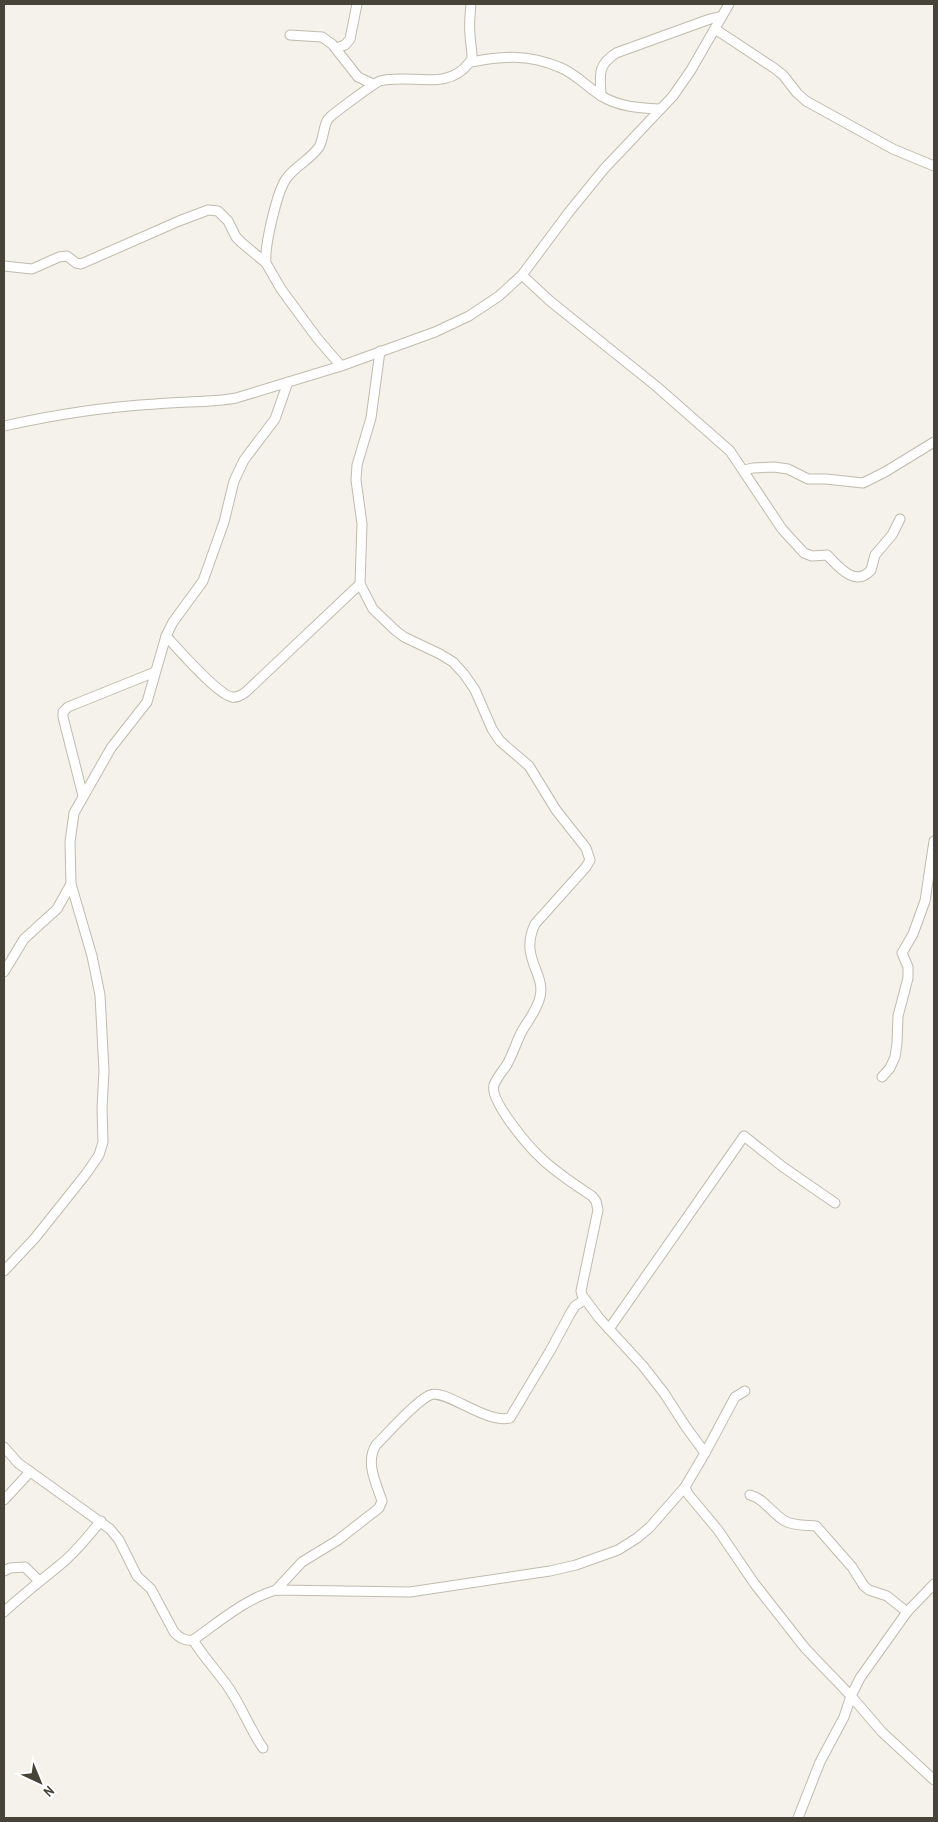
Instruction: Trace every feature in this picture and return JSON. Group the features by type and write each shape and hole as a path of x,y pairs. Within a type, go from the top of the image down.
{"street":[{"path":"336,48 345,45 350,39 356,4"},
{"path":"471,4 471,62"},
{"path":"4,426 54,416 155,404 221,401 254,394 341,366 435,332 470,316 499,296 522,275 604,169 673,96 691,70 729,4"},
{"path":"600,96 601,67 607,59 616,53 710,18 722,16"},
{"path":"715,29 783,75 806,101 893,149 934,166"},
{"path":"290,35 322,37 336,48 358,77 373,84"},
{"path":"266,263 266,250 270,230 278,200 286,180 319,147 327,120 373,84 380,81 401,79 433,81 446,79 456,75 471,62 519,56 561,67 579,78 600,96 615,102 638,108 660,109"},
{"path":"4,266 32,269 67,256 82,264 179,220 213,210 223,214 236,237 266,263 280,289 321,344 341,366"},
{"path":"522,275 550,301 656,386 730,451 782,529 804,554 812,556 826,555 851,576 861,577 870,570 875,555 892,535 900,519"},
{"path":"380,351 371,418 356,465 356,480 362,524 360,584 373,609 395,630 404,637 453,662 464,674 475,690 496,735 505,746 529,766 556,810 586,848 590,860 586,867 535,924 531,932 529,945 532,963 540,983 541,994 537,1008 522,1030 506,1066 493,1086 494,1095 498,1104 539,1157 596,1200 598,1210 581,1291 584,1300 643,1366 705,1453"},
{"path":"4,1271 35,1238 86,1174 98,1155 103,1142 104,1071 100,995 92,956 71,884 71,829 74,813 117,738 147,702 166,636 173,622 203,581 224,522 234,481 244,460 275,419 288,382"},
{"path":"744,470 774,467 788,469 808,479 863,483 934,442"},
{"path":"166,636 223,692 237,697 249,689 360,584"},
{"path":"83,796 63,712 68,707 155,672"},
{"path":"882,1077 890,1068 895,1057 898,1043 898,1016 908,978 908,967 902,954 913,934 925,901 934,841"},
{"path":"4,972 24,938 57,909 71,884"},
{"path":"609,1329 744,1136 782,1167 835,1203"},
{"path":"276,1590 302,1562 338,1540 379,1508 382,1501 370,1465 371,1453 376,1445 422,1400 432,1394 442,1395 487,1416 510,1418 570,1314 584,1300"},
{"path":"4,1447 18,1463 110,1529 119,1540 137,1576 151,1589 174,1632 179,1638 192,1640 262,1594 276,1590 410,1592 576,1565 618,1550 650,1527 685,1487 735,1397 745,1391"},
{"path":"4,1500 30,1472"},
{"path":"685,1487 688,1494 718,1530 754,1583 805,1648 882,1732 934,1780"},
{"path":"750,1495 759,1498 786,1521 793,1524 816,1526 852,1567 868,1590 887,1596 907,1612"},
{"path":"4,1612 78,1549 101,1521"},
{"path":"4,1571 25,1566 39,1581"},
{"path":"798,1818 820,1762 844,1717 860,1678 907,1612 934,1584"},
{"path":"192,1640 227,1685 248,1720 252,1732 263,1748"}]}
